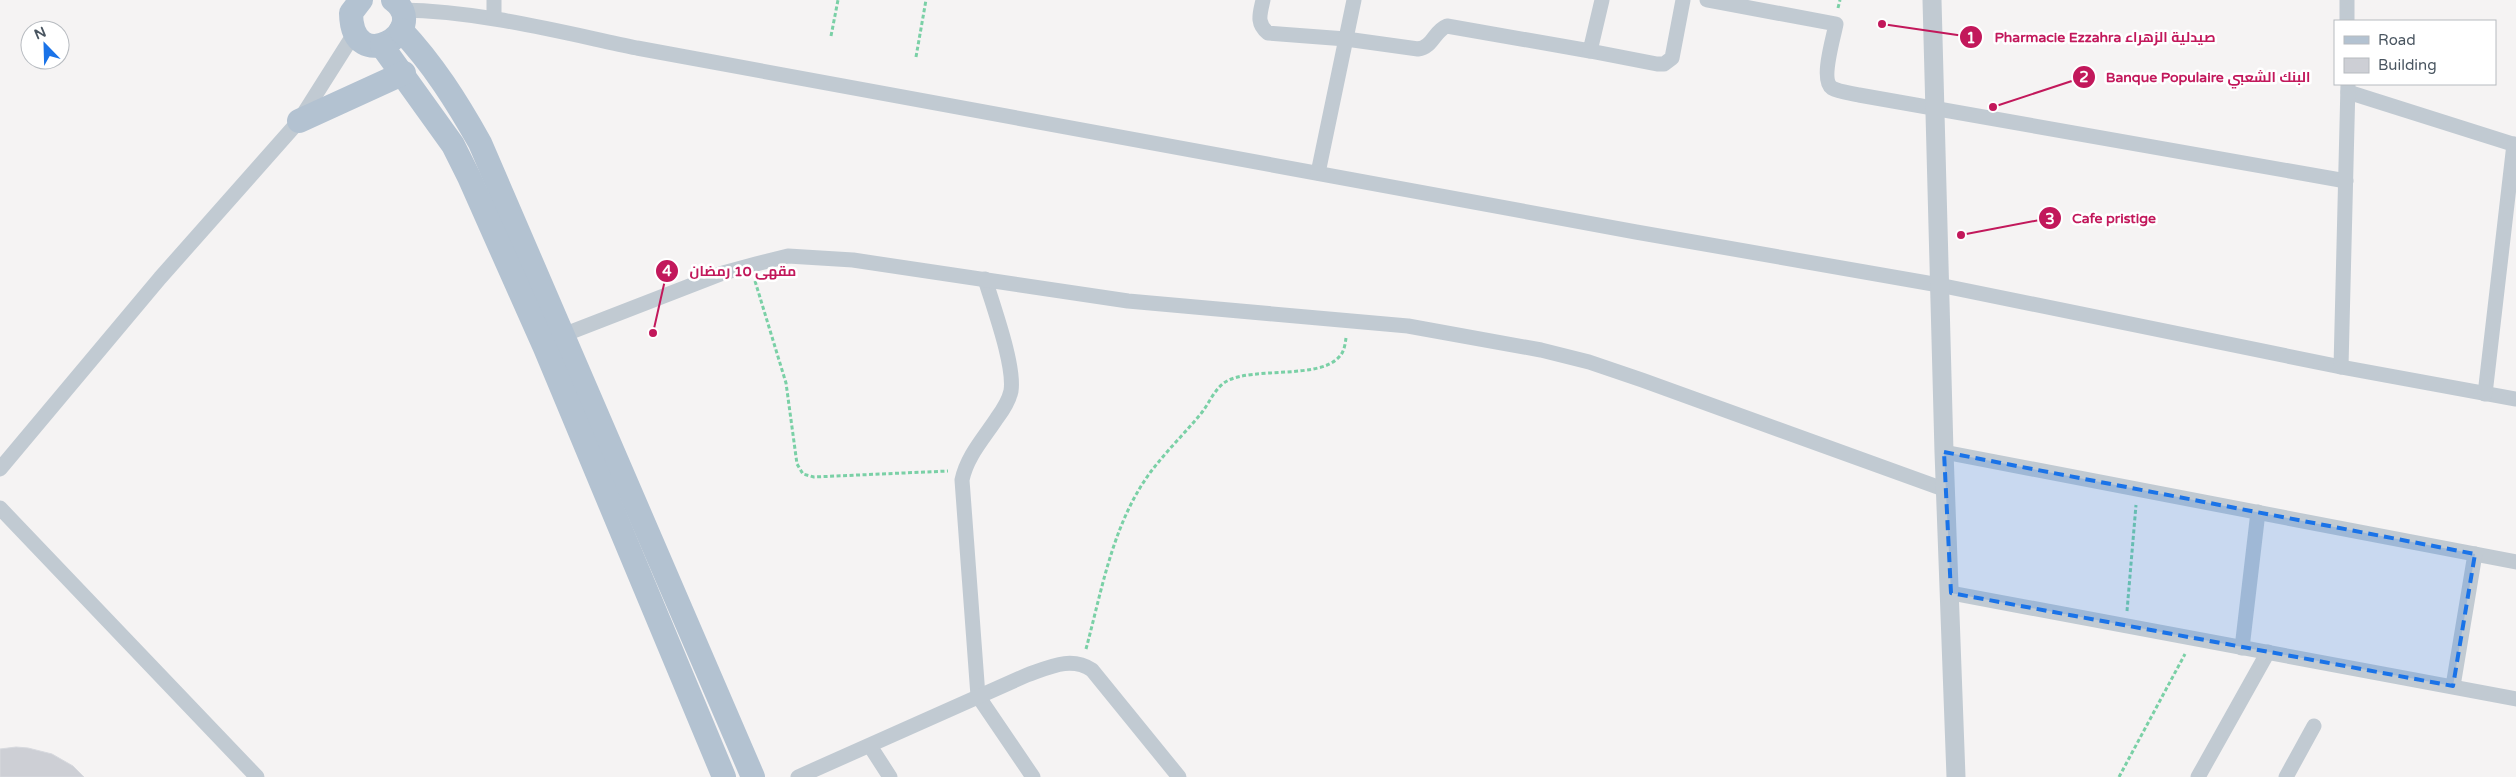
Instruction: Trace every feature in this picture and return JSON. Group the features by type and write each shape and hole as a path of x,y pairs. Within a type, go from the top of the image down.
{"main road":[{"path":"352,12 366,44 382,46 392,42 398,13"},
{"path":"398,13 458,104 480,143 554,342 724,777"},
{"path":"382,46 404,73 453,145 554,342 753,777"},
{"path":"299,121 404,73"}],"street":[{"path":"494,0 494,18"},
{"path":"1264,0 1259,19 1261,27 1268,34 1346,39 1424,48 1429,45 1438,32 1447,26 1657,64 1668,62 1672,58 1683,0"},
{"path":"1318,173 1354,0"},
{"path":"1590,51 1602,0"},
{"path":"1707,0 1836,24 1826,73 1828,84 1832,88 1859,95 2346,181"},
{"path":"1932,0 1944,452 1951,593 1956,777"},
{"path":"2347,0 2347,20"},
{"path":"398,13 422,10 494,18 647,49 1636,232 1939,285 2341,367 2516,399"},
{"path":"0,469 160,278 299,121 352,12"},
{"path":"2341,367 2348,88 2515,145 2485,394"},
{"path":"554,342 723,273 788,256 814,256 1128,301 1408,326 1488,339 1589,362 1946,490"},
{"path":"985,279 1007,359 1011,377 1011,390 1009,399 970,457 964,471 962,490 978,696 1033,777"},
{"path":"1944,452 2516,562"},
{"path":"0,508 257,777"},
{"path":"2242,648 2258,512"},
{"path":"2453,686 2475,554"},
{"path":"1951,593 2516,698"},
{"path":"2198,777 2268,652"},
{"path":"798,777 978,696 1061,664 1074,662 1092,670 1179,777"},
{"path":"2286,777 2314,726"},
{"path":"870,746 890,777"}],"path":[{"path":"831,36 838,0"},
{"path":"916,57 926,0"},
{"path":"750,266 786,382 796,456 799,470 802,474 814,477 964,471"},
{"path":"1082,664 1112,554 1124,520 1151,471 1202,413 1220,386 1235,378 1328,365 1342,354 1349,321"},
{"path":"2126,626 2137,489"},
{"path":"2119,777 2193,639"}],"highlighted area":[{"path":"1944,452 2475,554 2453,686 1951,593"}],"building":[{"path":"16,747 52,754 73,766 84,777 0,777 0,749"}],"place":[{"name":"Pharmacie Ezzahra صيدلية الزهراء","path":"1882,24"},
{"name":"Banque Populaire البنك الشعبي","path":"1993,107"},
{"name":"Cafe pristige","path":"1961,235"},
{"name":"مقهى 10 رمضان","path":"653,333"}]}
